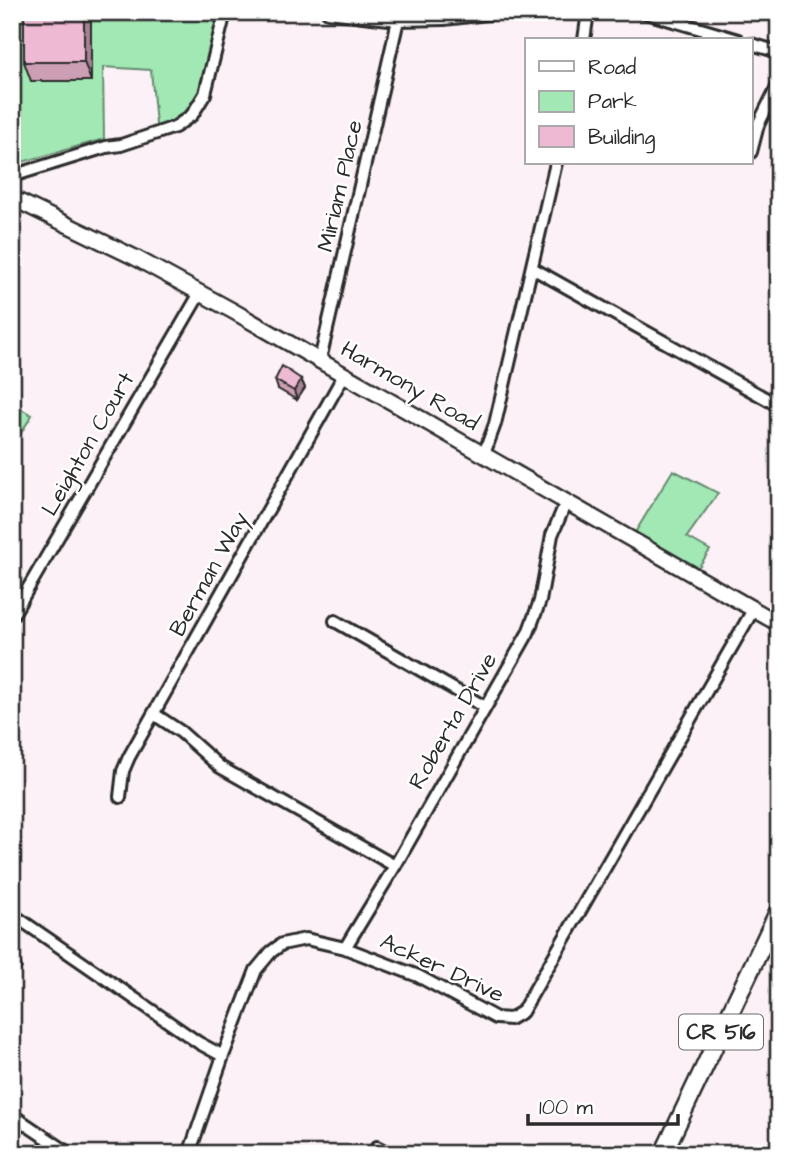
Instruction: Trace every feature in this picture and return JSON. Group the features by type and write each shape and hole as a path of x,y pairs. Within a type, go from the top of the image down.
{"main road":[{"name":"CR 516","path":"663,1154 779,910"}],"street":[{"path":"12,176 106,147 121,145 184,122 197,109 205,94 225,12"},
{"path":"328,12 398,20 443,19 505,12"},
{"path":"584,38 588,12"},
{"path":"643,12 731,38"},
{"name":"Miriam Place","path":"320,360 398,20"},
{"path":"752,44 779,52"},
{"path":"752,148 758,125 779,83"},
{"path":"484,454 495,424 556,164"},
{"name":"Harmony Road","path":"12,198 136,258 200,293 779,624"},
{"path":"532,268 779,406"},
{"name":"Leighton Court","path":"12,616 200,293"},
{"name":"Berman Way","path":"120,797 125,764 344,375"},
{"name":"Roberta Drive","path":"345,948 395,866 534,622 552,535 566,502"},
{"name":"Acker Drive","path":"189,1154 256,970 271,952 287,942 306,939 345,948 418,976 496,1018 510,1019 522,1012 753,610"},
{"path":"335,621 485,707"},
{"path":"154,714 181,732 220,767 395,866"},
{"path":"12,914 223,1056"},
{"path":"12,1115 70,1154"},
{"path":"377,1147 390,1154"}],"green space":[{"path":"12,12 220,12 191,120 157,135 151,70 103,67 104,139 12,165"},
{"path":"12,404 32,415 12,448"},
{"path":"673,470 718,493 687,537 710,550 696,571 676,560 670,571 642,554 647,544 633,536"}],"building":[{"path":"24,12 84,12 84,62 24,62"},
{"path":"282,366 301,379 294,391 275,380"}]}
